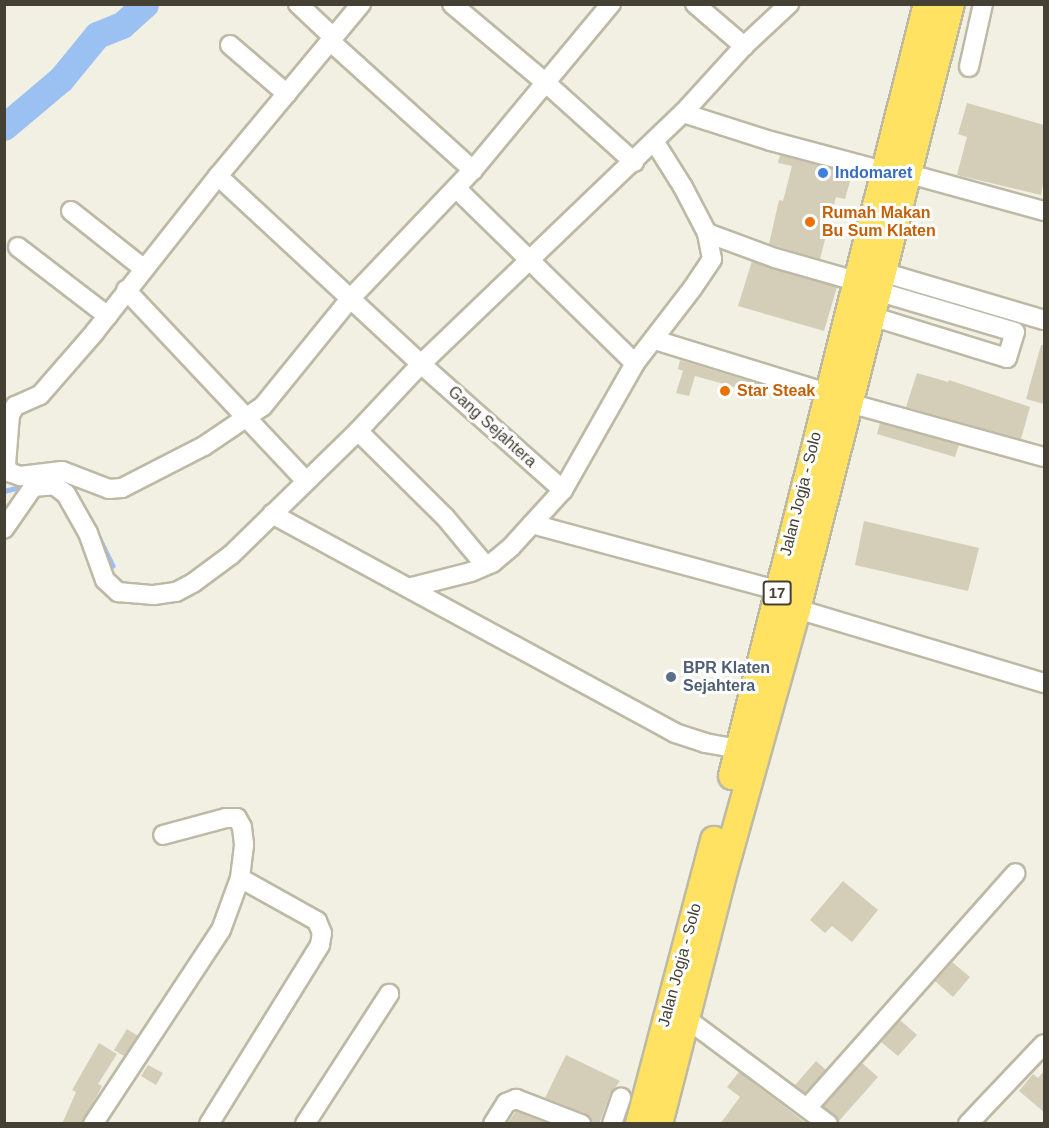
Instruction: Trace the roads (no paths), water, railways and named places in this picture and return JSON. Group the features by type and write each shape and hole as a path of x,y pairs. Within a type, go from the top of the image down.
{"highway":[{"name":"Jalan Jogja - Solo","path":"639,1124 684,946 740,748 777,590 872,282 895,172 923,64 927,4"},
{"name":"17","path":"923,64 951,4"},
{"name":"Jalan Jogja - Solo","path":"659,1124 721,882 797,609 838,398 871,316 872,282"}],"street":[{"path":"298,4 332,39 473,170"},
{"path":"361,4 143,268 108,316 40,395 15,406 10,415 6,465 13,474 32,481 54,485 66,494 88,533 105,580 110,587 125,594 176,592 193,583 231,555 358,431 421,364 634,162 683,113 744,46 789,4"},
{"path":"4,529 32,481 62,471 109,489 122,488 204,446 263,406 350,299 473,170 610,4"},
{"path":"694,4 744,46"},
{"path":"969,67 983,4"},
{"path":"465,8 634,162"},
{"path":"230,45 287,94"},
{"path":"683,113 771,141 1044,211"},
{"path":"408,588 471,572 512,546 562,490 635,363 655,340 712,259 707,233 683,187 654,141"},
{"name":"Gang Sejahtera","path":"218,176 421,364 562,490"},
{"path":"456,188 635,363"},
{"path":"71,211 143,268"},
{"path":"707,233 775,258 1044,320"},
{"path":"18,248 108,316"},
{"path":"871,316 1007,358 1015,332 872,282"},
{"path":"126,290 306,481"},
{"path":"655,340 838,398 1044,457"},
{"path":"358,431 445,517 485,565"},
{"path":"272,514 675,733 705,743 740,748"},
{"path":"532,524 777,590"},
{"path":"797,609 1044,683"},
{"path":"93,1124 221,930 240,878 244,844 242,827 237,818 226,818 163,835"},
{"path":"807,1108 1016,873"},
{"path":"209,1124 320,945 322,933 317,921 240,878"},
{"path":"305,1124 389,994"},
{"path":"687,1018 828,1124"},
{"path":"968,1124 1044,1044"},
{"path":"612,1124 621,1098"},
{"path":"493,1124 506,1103 516,1099 581,1124"}],"waterway":[{"path":"4,127 61,79 97,35 122,25 145,4"},
{"path":"4,491 28,485"},
{"path":"98,535 113,566"}],"place":[{"name":"Indomaret","path":"823,173"},
{"name":"Rumah Makan Bu Sum Klaten","path":"810,222"},
{"name":"Star Steak","path":"725,391"},
{"name":"BPR Klaten Sejahtera","path":"671,677"}]}
